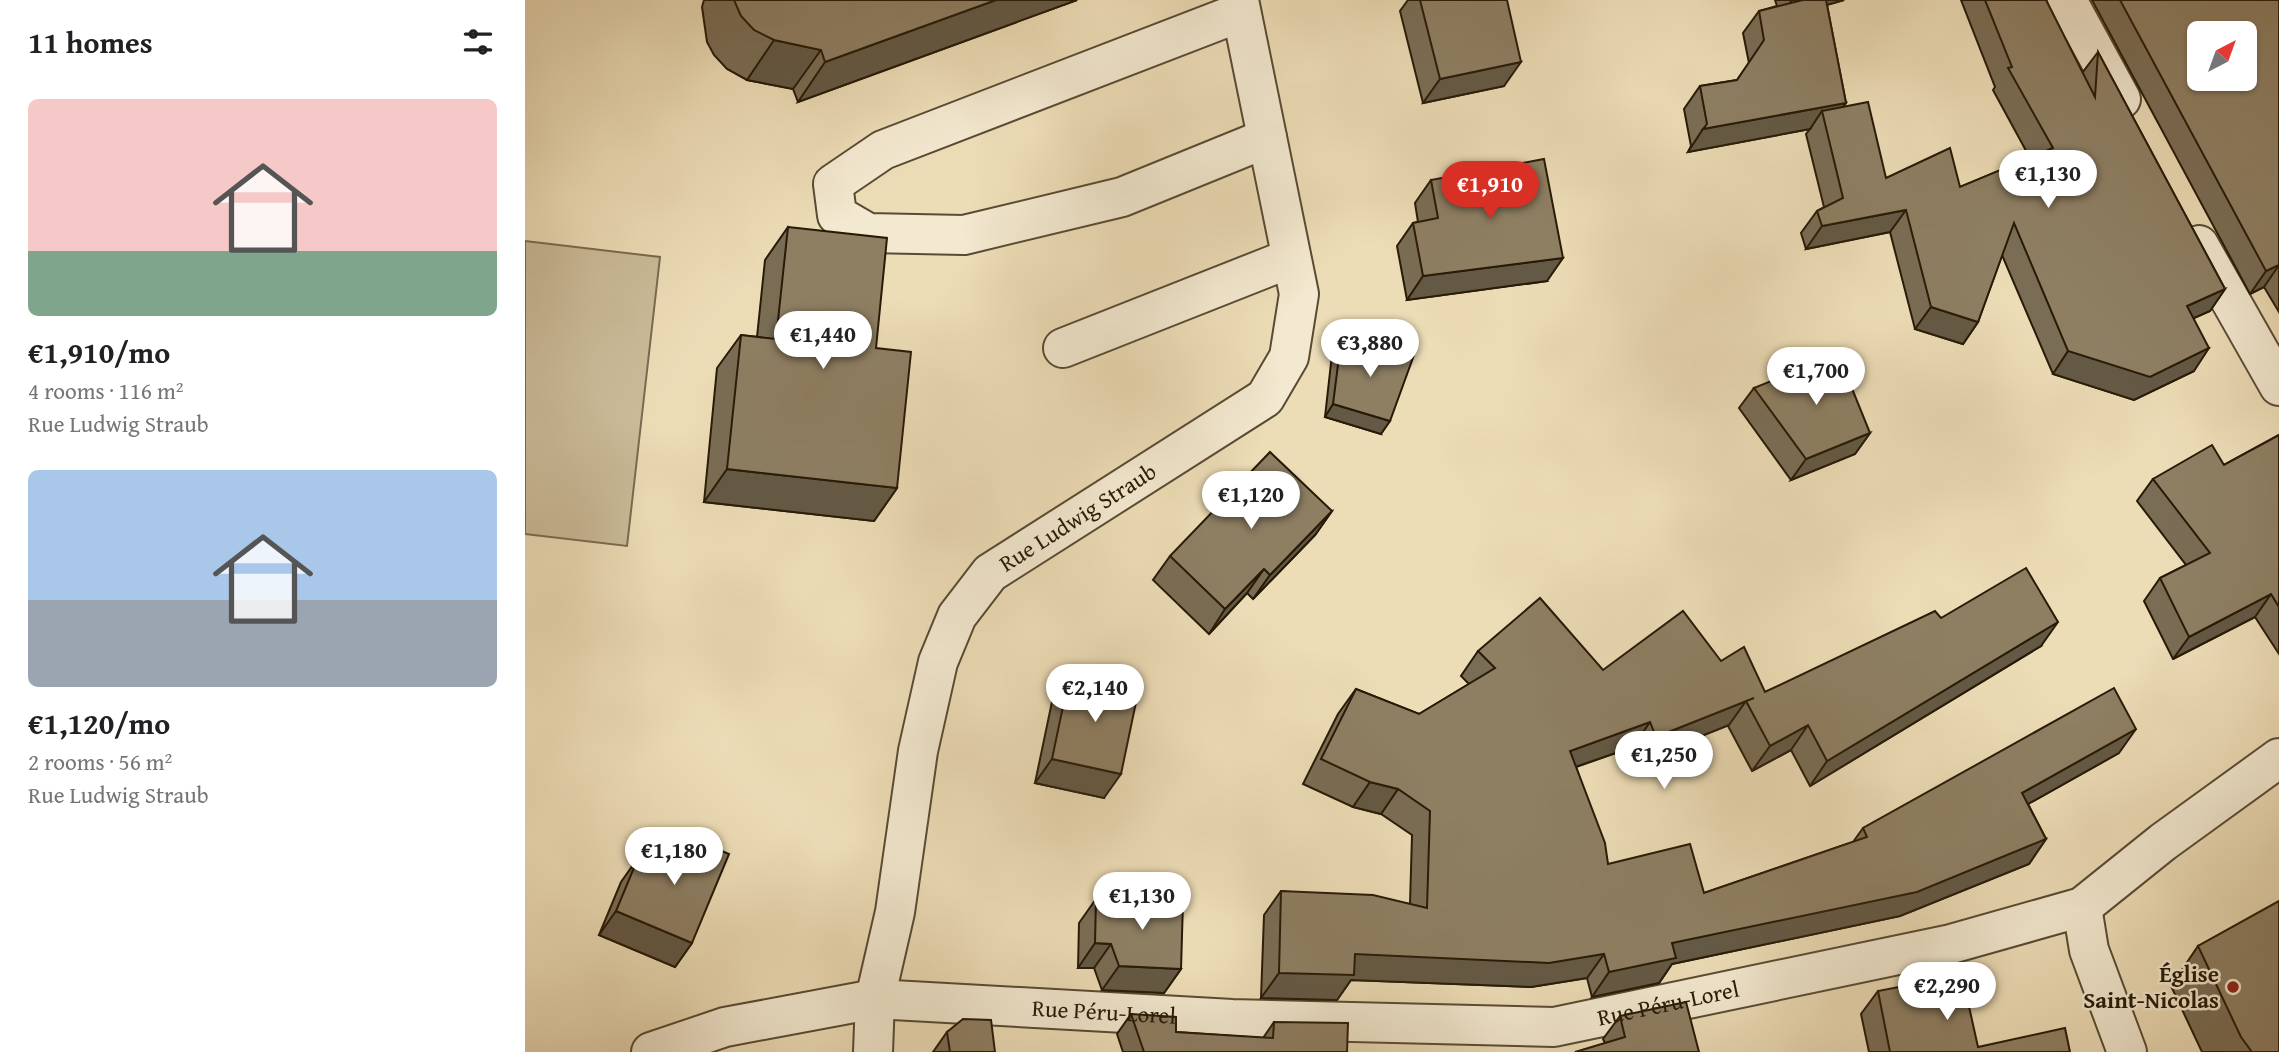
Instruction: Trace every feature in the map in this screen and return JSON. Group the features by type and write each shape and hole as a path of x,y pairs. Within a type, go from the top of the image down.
{"street":[{"path":"2067,0 2140,134"},
{"path":"1240,6 883,150 833,184 837,215 868,233 964,235 1122,197 1267,138"},
{"name":"Rue Ludwig Straub","path":"873,1052 875,999 895,912 918,751 938,663 957,616 990,573 1265,398 1289,357 1299,294 1240,6"},
{"path":"2186,220 2279,386"},
{"path":"1063,348 1291,258"},
{"name":"Rue Péru-Lorel","path":"651,1052 726,1027 875,999 1232,1019 1554,1027 1951,944 2082,907 2162,842 2279,758"},
{"path":"2082,907 2089,950 2127,1052"}],"shaded area":[{"path":"525,241 660,257 627,546 525,534"}],"building":[{"path":"734,0 996,0 825,62 821,50 774,40 754,30 741,16"},
{"path":"1420,0 1507,0 1521,62 1440,79"},
{"path":"1803,0 1826,0 1846,103 1703,129 1707,124 1700,86 1737,80 1764,40 1759,11"},
{"path":"1985,0 2046,0 2095,97 2098,52 2225,289 2187,306 2209,348 2150,377 2068,351 2014,223 1978,322 1931,307 1906,210 1822,226 1817,211 1843,198 1822,111 1868,102 1886,178 1950,148 1960,187 2053,148 2008,68 2012,67"},
{"path":"2120,0 2279,0 2279,265 2266,271"},
{"path":"1544,159 1563,258 1423,276 1413,223 1438,218 1431,180"},
{"path":"788,227 887,238 876,348 911,352 897,488 727,469 741,335 776,339"},
{"path":"1341,341 1414,355 1390,421 1333,404"},
{"path":"1838,354 1870,433 1806,459 1754,388"},
{"path":"2279,435 2279,607 2271,594 2189,637 2160,578 2210,553 2153,479 2212,445 2224,465"},
{"path":"1270,452 1332,511 1270,575 1264,569 1225,609 1170,556"},
{"path":"2026,568 2058,622 1827,761 1808,725 1770,746 1746,701 1656,737 1650,722 1570,751 1605,843 1608,864 1690,844 1704,893 1867,837 1863,828 2114,688 2136,729 2022,793 2046,839 1917,892 1672,943 1676,958 1609,972 1604,954 1549,963 1355,954 1354,975 1279,973 1281,891 1373,895 1427,908 1430,811 1398,789 1370,782 1321,759 1356,689 1419,714 1495,668 1478,651 1540,598 1603,670 1683,611 1721,661 1744,647 1765,692 1935,611 1941,618"},
{"path":"1070,673 1139,688 1121,774 1052,759"},
{"path":"672,830 729,854 692,943 616,911 638,858 658,866"},
{"path":"1096,899 1183,902 1181,969 1119,966 1111,944 1095,943"},
{"name":"Église Saint-Nicolas","path":"2279,901 2279,1052 2252,1052 2241,1037 2198,946"},
{"path":"1962,975 1978,1047 2065,1028 2070,1052 1890,1052 1878,991"},
{"path":"1686,1002 1699,1052 1575,1052 1625,1037 1620,1016"},
{"path":"1131,1014 1176,1017 1176,1032 1273,1038 1274,1022 1348,1023 1347,1052 1144,1052"},
{"path":"963,1019 991,1020 995,1052 950,1052 947,1032"}],"place":[{"name":"Église Saint-Nicolas","path":"2233,987"}]}
